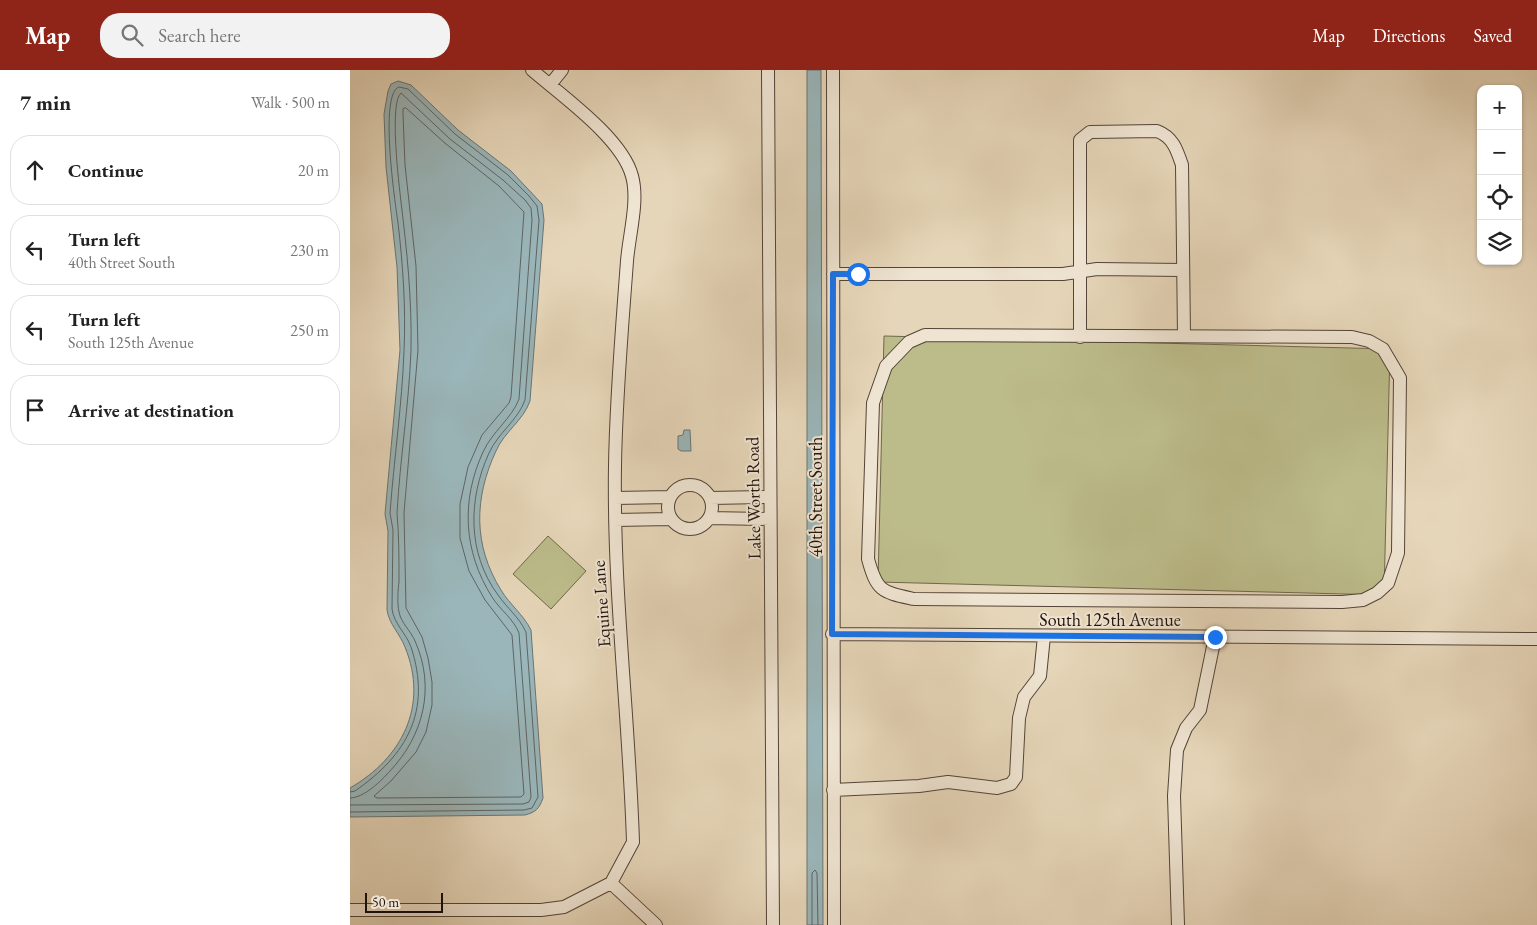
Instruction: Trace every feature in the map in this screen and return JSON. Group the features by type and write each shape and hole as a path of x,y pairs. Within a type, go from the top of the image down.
{"street":[{"name":"Equine Lane","path":"532,70 603,132 621,152 632,176 635,202 630,229 619,366 615,498 633,842 611,883"},
{"path":"550,85 562,70"},
{"name":"Lake Worth Road","path":"768,70 773,925"},
{"name":"40th Street South","path":"834,70 832,634 834,925"},
{"path":"1080,337 1080,140 1090,132 1157,130 1167,135 1175,146 1182,165 1184,336"},
{"path":"833,274 1053,274 1097,269 1183,270"},
{"path":"925,335 1080,337 1352,338 1370,341 1383,349 1400,378 1398,553 1388,583 1377,593 1363,600 1342,602 914,599 888,593 874,582 868,559 873,403 886,366 898,351 909,342 925,335"},
{"path":"687,484 701,487 710,498 712,512 710,518 698,528 690,530 682,528 670,519 668,512 670,497 680,487 687,484"},
{"path":"615,498 670,497"},
{"path":"725,497 726,518"},
{"path":"710,498 769,497"},
{"path":"710,518 770,519"},
{"path":"615,520 670,519"},
{"name":"South 125th Avenue","path":"832,634 1537,640"},
{"path":"833,790 919,786 948,782 997,788 1011,784 1016,778 1019,718 1024,697 1040,676 1044,636"},
{"path":"1178,925 1174,852 1176,761 1180,739 1200,710 1215,637"},
{"path":"350,910 541,910 564,907 611,883 656,925"}],"green space":[{"path":"884,336 1390,349 1384,595 878,582"},
{"path":"548,536 586,571 551,609 513,574"}],"water":[{"path":"807,70 821,70 823,925 807,925"},
{"path":"398,81 411,85 458,130 511,171 542,204 544,220 530,401 523,415 499,444 496,451 484,486 480,521 481,539 492,573 501,590 531,630 543,798 537,810 525,815 350,817 350,788 384,762 397,746 412,710 414,690 412,669 405,647 390,620 387,610 388,531 385,514 400,350 397,267 386,167 384,114 388,91 391,84"},
{"path":"684,430 690,430 691,451 681,451 678,449 678,436 683,435"}],"route":[{"path":"858,274 833,274 832,634 1215,637"}]}
